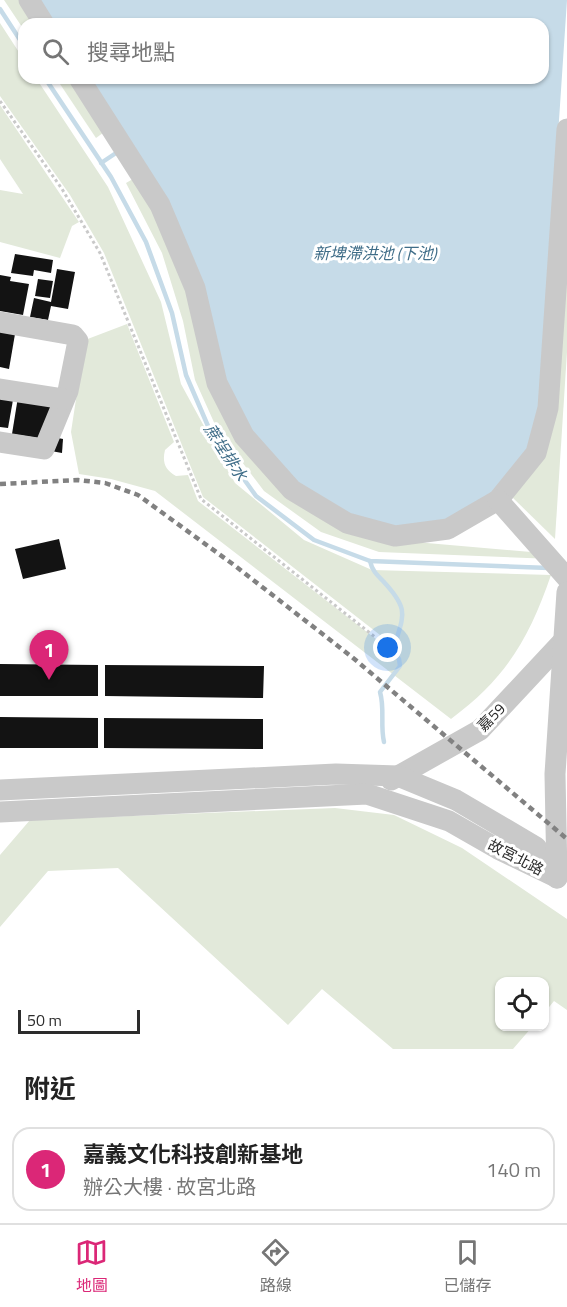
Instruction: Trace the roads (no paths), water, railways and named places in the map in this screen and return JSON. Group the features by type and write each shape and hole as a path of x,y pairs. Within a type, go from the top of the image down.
{"street":[{"path":"28,0 40,18"},
{"path":"83,84 160,206 195,288 217,383 244,436 292,490 347,523 395,536 448,530 498,500 536,453 548,408 567,129"},
{"path":"0,322 73,335 78,341 68,391 44,449 0,442"},
{"path":"0,388 64,399"},
{"path":"498,500 567,578"},
{"path":"562,882 555,774 567,592"},
{"name":"嘉59","path":"367,794 480,730 565,638"},
{"name":"故宮北路","path":"0,790 336,774 398,776 456,800 536,848 562,882"},
{"name":"故宮北路","path":"0,812 367,794 450,820 498,849 562,882"},
{"path":"562,882 567,839"}],"water":[{"name":"新埤滯洪池 (下池)","path":"39,0 567,0 540,406 529,450 493,493 445,521 395,527 351,515 298,484 251,431 225,380 203,286 92,84 549,84 549,18 50,18"}],"waterway":[{"name":"蔗埕排水","path":"0,9 18,37"},
{"name":"蔗埕排水","path":"49,84 111,177 146,242 172,313 186,375 211,433 256,496 314,540 370,561 549,568"},
{"path":"101,163 119,151"},
{"path":"370,561 375,572 398,600 402,614 393,651 399,659 400,666 380,692 384,742"}],"railway":[{"path":"0,484 78,480 105,483 138,495 234,565 352,657 567,839"}],"place":[{"name":"嘉義文化科技創新基地","path":"49,680"}]}
